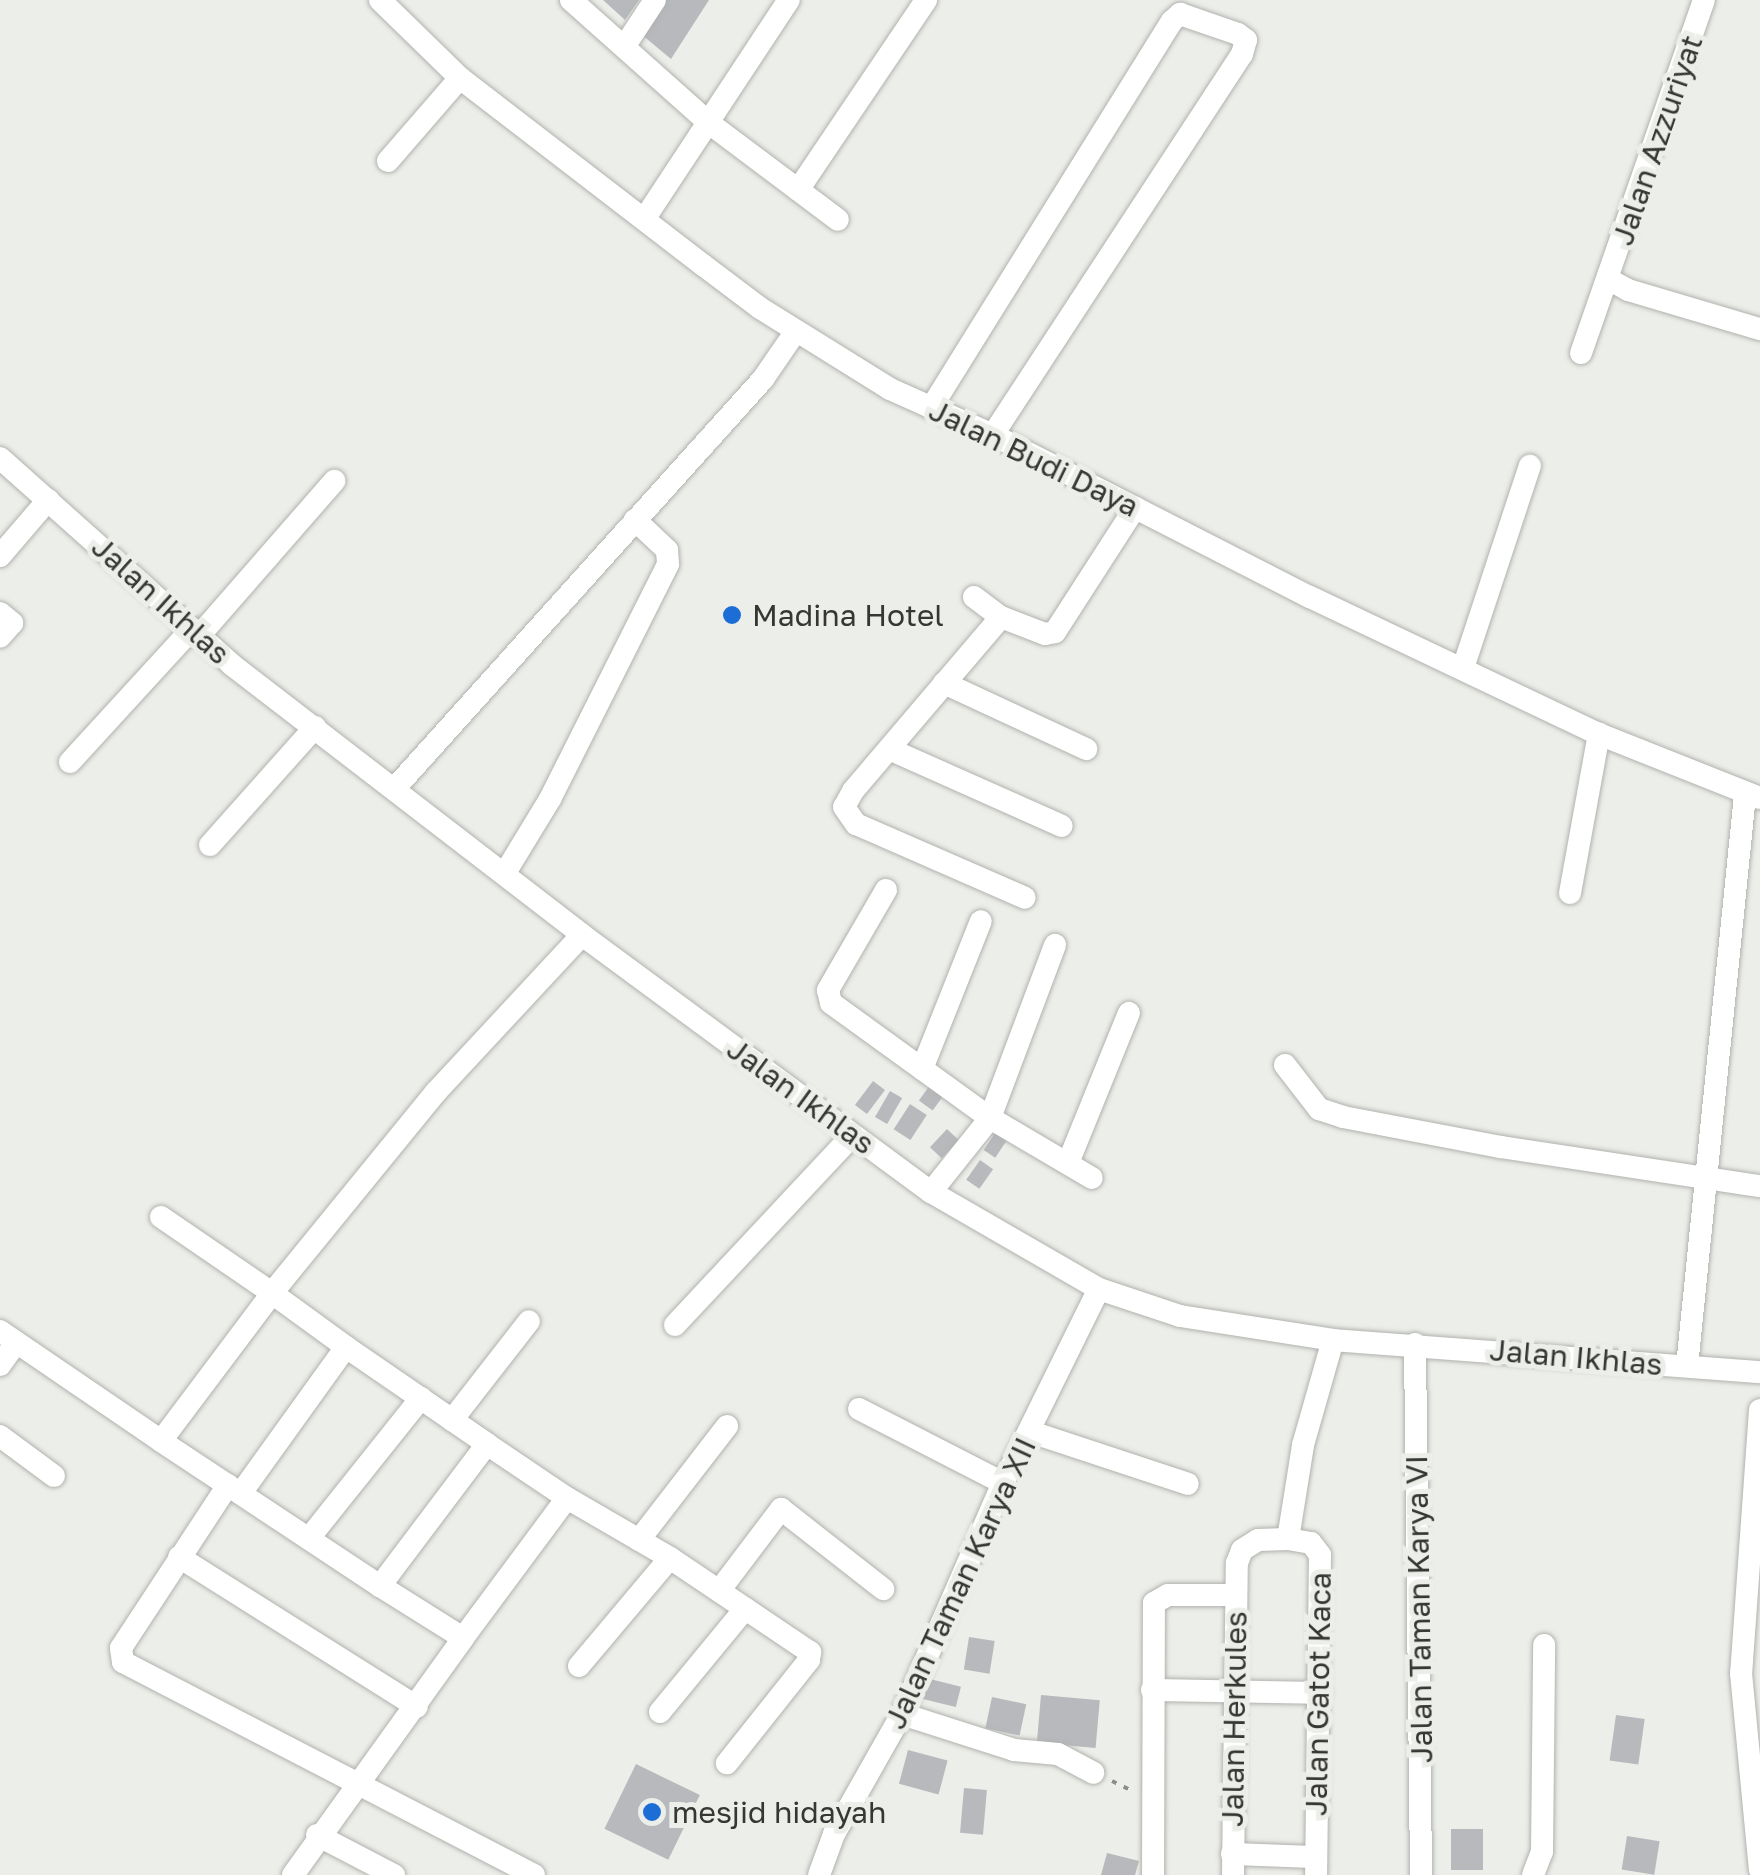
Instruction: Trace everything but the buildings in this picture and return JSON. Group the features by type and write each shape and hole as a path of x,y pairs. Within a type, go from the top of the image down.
{"street":[{"path":"571,0 709,123 838,220"},
{"path":"624,47 654,0"},
{"path":"645,218 789,0"},
{"path":"798,190 926,0"},
{"name":"Jalan Azzuriyat","path":"1581,353 1610,280 1704,0"},
{"name":"Jalan Budi Daya","path":"394,5 460,78 760,308 890,389 993,435 1599,734 1752,797"},
{"path":"932,408 1172,20 1180,14 1238,34 1246,40 1242,54 993,435"},
{"path":"388,161 422,127 460,78"},
{"path":"1610,280 1628,290 1760,330"},
{"path":"396,788 764,379 796,331"},
{"name":"Jalan Ikhlas","path":"0,458 196,632 582,935 931,1192 1099,1290 1180,1316 1333,1340 1760,1372"},
{"path":"1463,668 1530,466"},
{"path":"70,762 334,481"},
{"path":"0,556 48,500"},
{"path":"974,597 1001,617 1046,634 1055,632 1135,508"},
{"path":"506,873 550,799 670,561 667,550 635,520"},
{"path":"0,612 12,623 0,637"},
{"path":"1001,617 846,801 848,818 1025,898"},
{"path":"944,683 1086,748"},
{"path":"210,845 315,727"},
{"path":"1570,893 1599,734"},
{"path":"888,749 1062,826"},
{"path":"1687,1366 1704,1178 1752,797"},
{"path":"886,890 828,990 828,999 990,1118 1092,1178"},
{"path":"922,1069 981,920"},
{"path":"161,1441 272,1293 436,1092 582,935"},
{"path":"931,1192 990,1118 1056,945"},
{"path":"1068,1164 1129,1013"},
{"path":"1285,1064 1320,1109 1343,1117 1760,1186"},
{"path":"675,1325 854,1135"},
{"path":"161,1217 567,1498 670,1558 804,1646 810,1656 727,1763"},
{"name":"Jalan Taman Karya XII","path":"819,1875 834,1834 902,1714 1003,1483 1032,1432 1099,1290"},
{"path":"452,1420 530,1321"},
{"path":"0,1365 8,1337 463,1638"},
{"path":"1288,1539 1304,1444 1333,1340"},
{"name":"Jalan Taman Karya VI","path":"1416,1344 1421,1875"},
{"path":"346,1348 179,1557 121,1648 123,1662 534,1875"},
{"path":"310,1537 421,1398"},
{"path":"859,1409 1003,1483"},
{"path":"1760,1410 1741,1672 1760,1868"},
{"path":"640,1540 727,1426"},
{"path":"1032,1432 1188,1484"},
{"path":"0,1436 54,1476"},
{"path":"380,1586 487,1444"},
{"path":"292,1875 567,1498"},
{"path":"719,1591 780,1509 882,1589"},
{"name":"Jalan Gatot Kaca","path":"1237,1563 1250,1544 1288,1539 1311,1543 1320,1554 1316,1866"},
{"path":"179,1557 417,1706"},
{"path":"579,1666 670,1558"},
{"name":"Jalan Herkules","path":"1233,1865 1237,1563"},
{"path":"1153,1875 1144,1795 1157,1599 1235,1594"},
{"path":"660,1712 746,1609"},
{"path":"1533,1875 1542,1852 1544,1645"},
{"path":"1152,1690 1320,1692"},
{"path":"902,1714 1014,1750 1058,1754 1093,1773"},
{"path":"317,1836 394,1875"},
{"path":"1233,1865 1316,1866"}],"path":[{"path":"1093,1773 1144,1795"}],"place":[{"name":"Madina Hotel","path":"732,615"},
{"name":"mesjid hidayah","path":"652,1812"}]}
